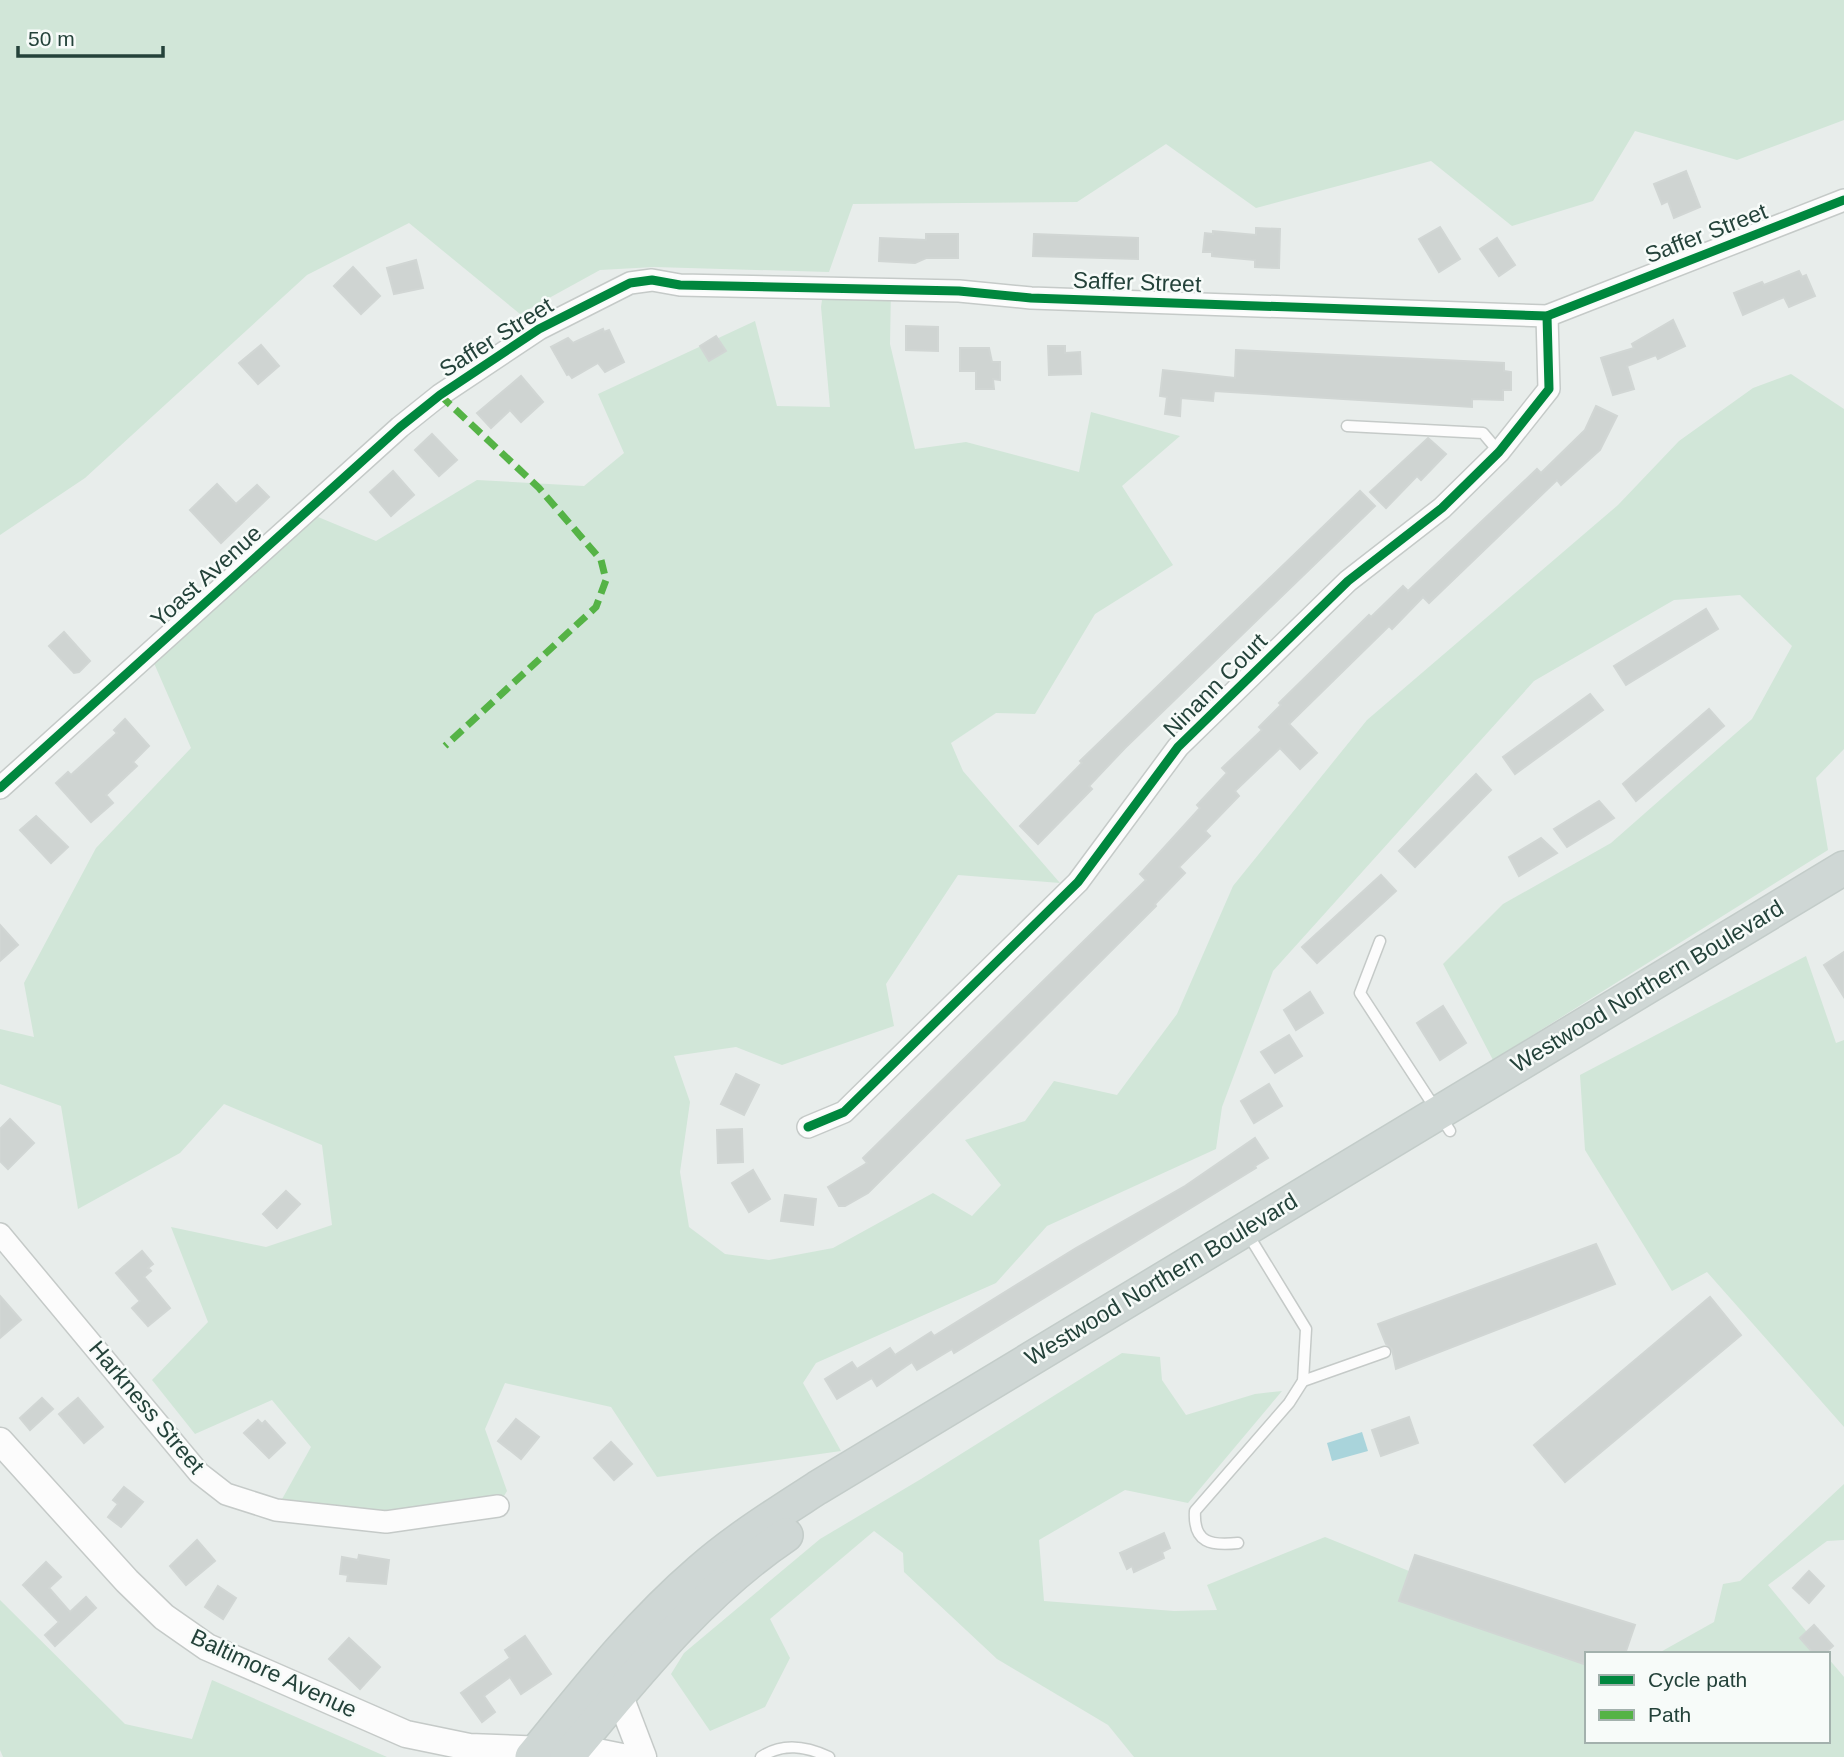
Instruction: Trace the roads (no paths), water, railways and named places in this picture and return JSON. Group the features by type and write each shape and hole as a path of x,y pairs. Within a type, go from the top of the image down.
{"main road":[{"name":"Westwood Northern Boulevard","path":"553,1754 619,1694 719,1588 769,1546 1251,1238 1443,1121 1844,868"},
{"name":"Westwood Northern Boulevard","path":"1443,1121 1844,894"},
{"name":"Westwood Northern Boulevard","path":"553,1754 626,1643 700,1570 752,1531 817,1488 1251,1238"}],"street":[{"name":"Saffer Street","path":"440,395 539,329 630,283 652,280 680,285 946,291 1031,298 1547,316 1844,200"},
{"name":"Ninann Court","path":"808,1126 844,1112 1078,882 1178,747 1348,581 1442,508 1499,452 1549,390 1547,316"},
{"name":"Yoast Avenue","path":"0,788 400,427 440,395"},
{"name":"Harkness Street","path":"0,1234 199,1473 226,1494 276,1510 386,1522 498,1506"},
{"name":"Baltimore Avenue","path":"0,1441 127,1581 164,1617 207,1647 406,1734 469,1747 622,1757"},
{"path":"619,1694 643,1757"}],"lane":[{"path":"1347,426 1483,433 1499,452"},
{"path":"1380,941 1360,993 1443,1121"},
{"path":"1238,1543 1216,1545 1203,1540 1194,1525 1195,1511 1289,1403 1303,1381 1306,1329 1251,1238"},
{"path":"1303,1381 1385,1352"},
{"path":"761,1757 776,1748 794,1747 829,1757"}],"water":[{"path":"1362,1432 1368,1451 1332,1461 1327,1443"}]}
